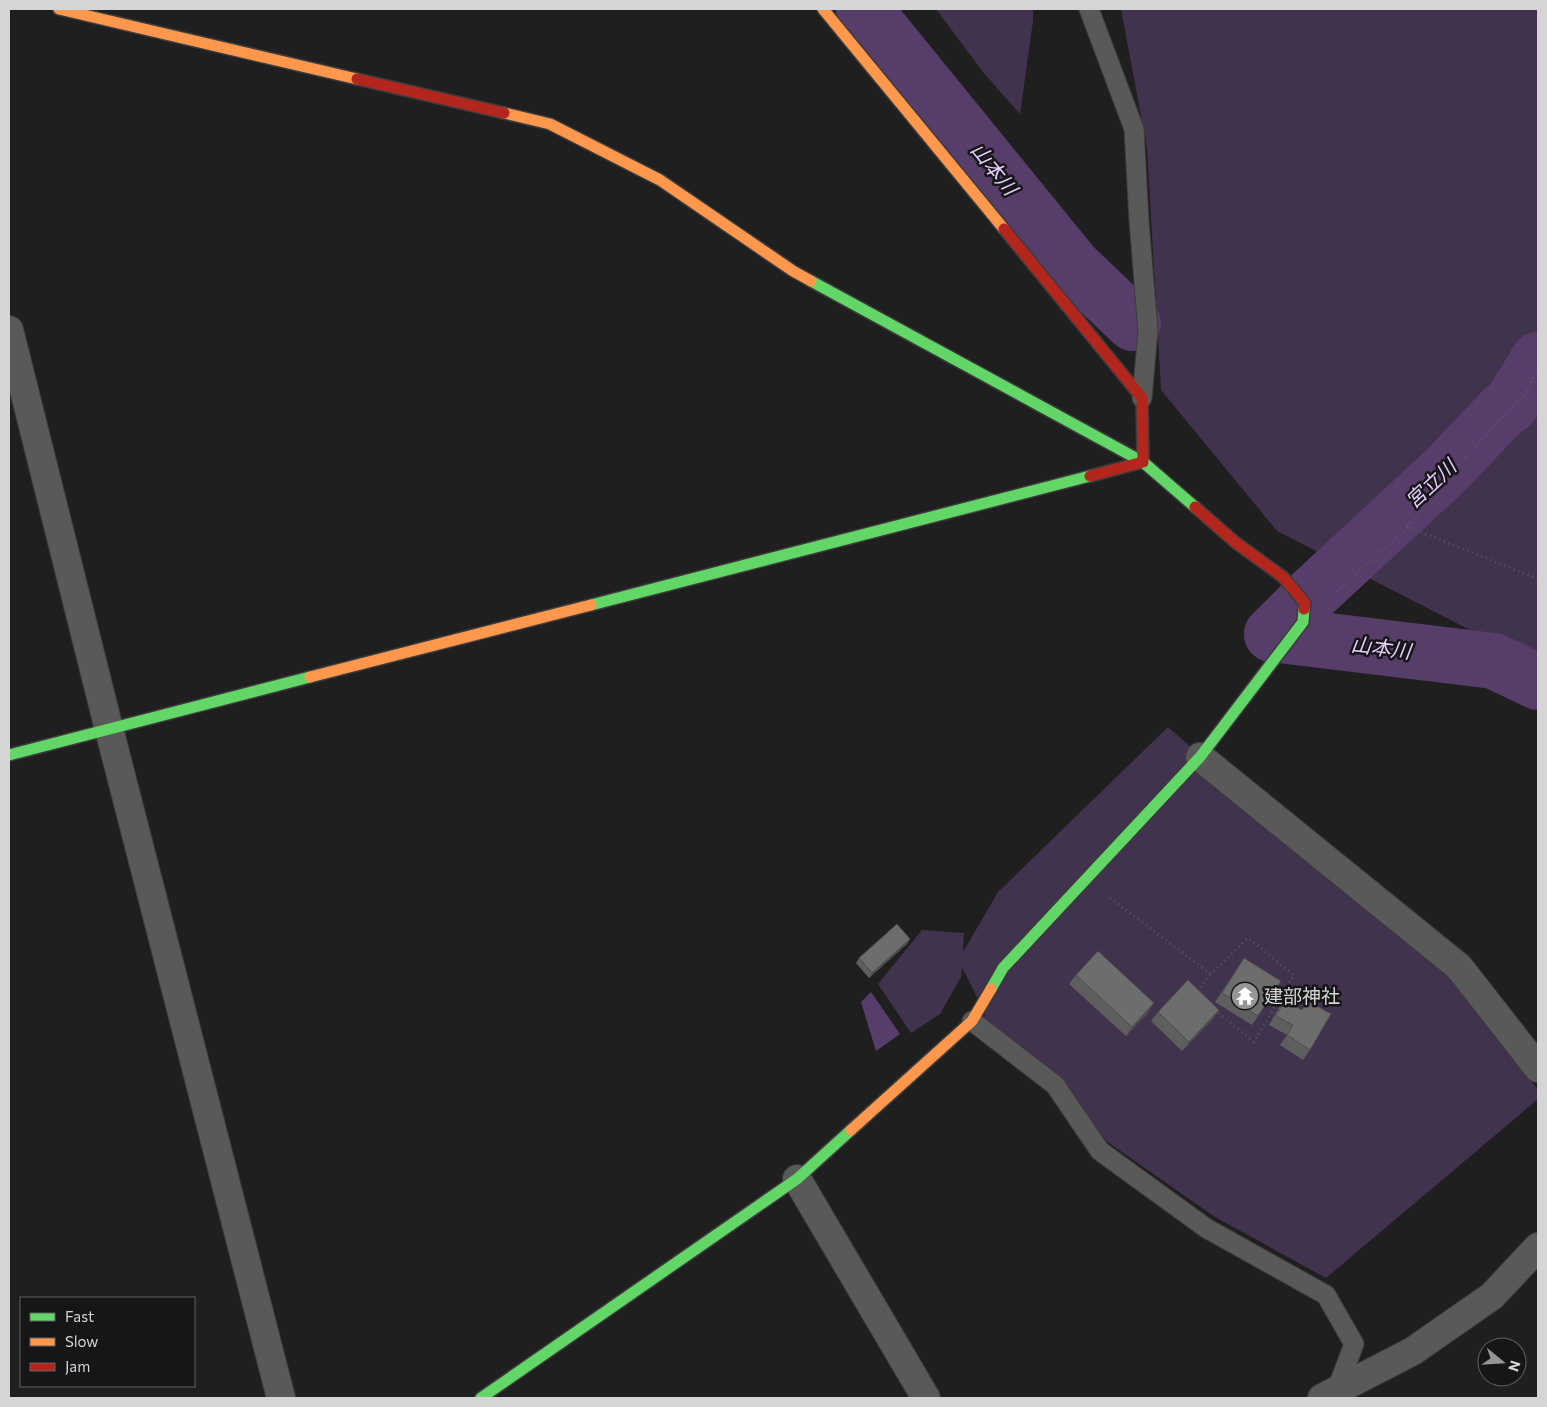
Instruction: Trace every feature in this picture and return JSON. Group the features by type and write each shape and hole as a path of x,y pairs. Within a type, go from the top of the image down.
{"street":[{"path":"59,9 550,124 660,180 793,271 1143,462 1235,542 1283,577 1305,603 1303,622 1200,757 1003,968 972,1021 796,1179 481,1398"},
{"path":"824,9 1142,398 1143,462"},
{"path":"9,330 108,729 281,1398"},
{"path":"9,755 1143,462"},
{"path":"1200,757 1459,967 1538,1068"},
{"path":"796,1179 926,1398"},
{"path":"1329,1394 1413,1350 1492,1296 1538,1247"}],"lane":[{"path":"1089,9 1134,129 1148,331 1142,398"},
{"path":"972,1021 1055,1085 1100,1151 1206,1228 1326,1295 1354,1344 1329,1394"}],"path":[{"path":"1303,622 1408,527 1438,486 1526,391 1538,368"},
{"path":"1408,527 1538,579"},
{"path":"1085,880 1211,974"},
{"path":"1194,994 1211,974 1248,938 1294,976 1254,1042 1210,1006"}],"shaded area":[{"path":"936,9 1033,9 1020,114 983,72"},
{"path":"1121,9 1538,9 1538,660 1472,631 1277,531 1161,390 1147,148"},
{"path":"1168,727 1449,973 1538,1090 1538,1099 1326,1278 1215,1217 1099,1136 983,1023 985,1013 962,967 961,977 940,1014 911,1033 878,984 922,930 964,933 963,952 998,892"},
{"path":"871,992 900,1034 876,1051 861,1002"}],"building":[{"path":"897,924 910,939 872,973 859,958"},
{"path":"1098,951 1154,1003 1132,1027 1076,975"},
{"name":"建部神社","path":"1244,958 1281,981 1258,1016 1222,993"},
{"path":"1188,980 1219,1010 1189,1042 1158,1012"},
{"path":"1285,1000 1302,1010 1308,1001 1331,1014 1310,1050 1287,1035 1293,1025 1276,1016"}],"waterway":[{"name":"山本川","path":"864,9 1073,266 1133,323"},
{"name":"宮立川","path":"1272,634 1309,597 1446,470 1504,409 1511,405 1538,360"},
{"name":"山本川","path":"1272,634 1494,661 1538,682"}],"traffic: fast":[{"path":"811,281 1143,462 1195,507"},
{"path":"591,605 1090,476"},
{"path":"991,989 1003,968 1200,757 1303,622 1304,609"},
{"path":"9,755 310,677"},
{"path":"481,1398 797,1179 851,1130"}],"traffic: slow":[{"path":"59,9 357,79"},
{"path":"823,9 1004,229"},
{"path":"504,113 550,124 660,180 793,271 811,281"},
{"path":"310,677 591,605"},
{"path":"851,1130 972,1021 991,989"}],"traffic: jam":[{"path":"357,79 504,113"},
{"path":"1004,229 1142,398 1143,462 1090,476"},
{"path":"1195,507 1235,542 1283,577 1305,603 1304,609"}],"place":[{"name":"建部神社","path":"1245,996"}]}
